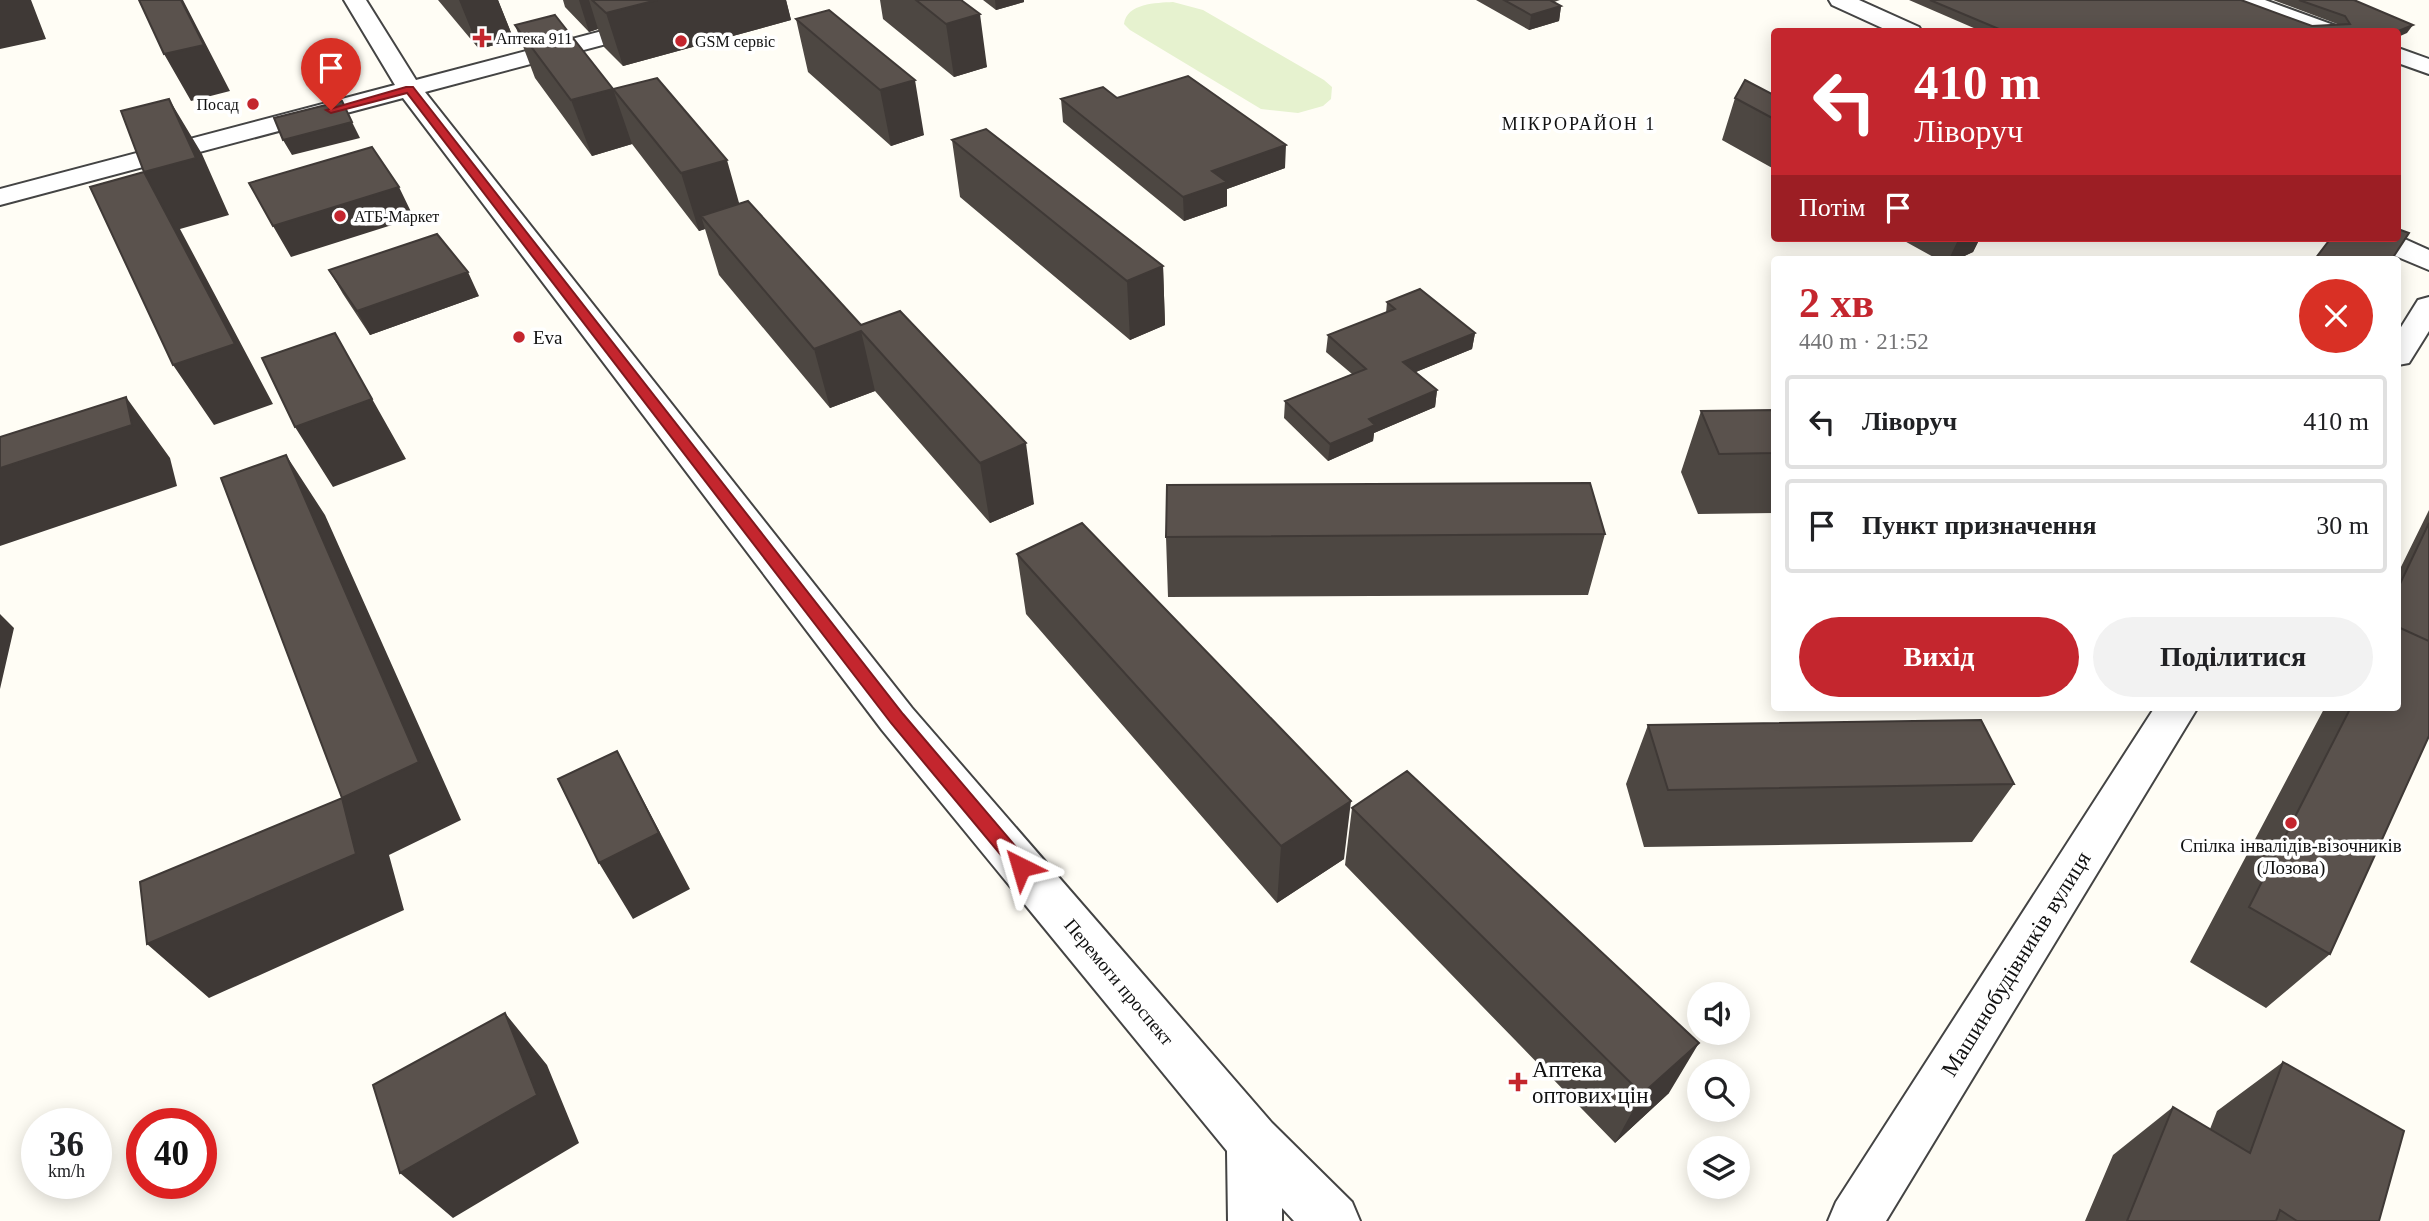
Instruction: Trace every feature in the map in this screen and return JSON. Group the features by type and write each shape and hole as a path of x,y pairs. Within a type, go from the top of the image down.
{"street":[{"name":"Перемоги проспект","path":"355,0 410,90 897,719 1253,1142 1333,1221"},
{"path":"0,197 746,0"},
{"path":"1840,0 1902,28"},
{"path":"2244,0 2321,28"},
{"path":"2401,56 2429,67"},
{"path":"2385,242 2429,261"},
{"path":"2401,351 2429,306"},
{"name":"Машинобудівників вулиця","path":"1855,1221 2174,711"},
{"path":"1253,1142 1255,1221"}],"green space":[{"path":"1173,2 1203,10 1324,80 1332,87 1331,99 1323,106 1298,113 1261,109 1124,24 1126,17 1136,8"}],"building":[{"path":"139,0 181,0 204,45 164,54"},
{"path":"592,0 657,0 606,13"},
{"path":"916,0 961,0 980,14 946,24"},
{"path":"1504,0 1550,0 1561,6 1531,15"},
{"path":"1930,0 2241,0 2312,26 2350,24 2345,16 2299,0 2354,0 2413,25 2401,30 1996,28"},
{"path":"829,10 915,80 880,90 796,19"},
{"path":"555,15 613,89 571,100 515,25"},
{"path":"1188,76 1286,145 1212,171 1227,182 1183,197 1061,99 1103,87 1117,98"},
{"path":"657,78 727,160 681,173 613,89"},
{"path":"1745,80 1771,93 1771,117 1735,98"},
{"path":"169,99 196,158 144,172 121,111"},
{"path":"342,101 352,122 283,140 274,118"},
{"path":"986,129 1163,266 1127,281 952,140"},
{"path":"372,147 399,187 273,226 249,183"},
{"path":"144,172 235,344 173,365 90,187"},
{"path":"748,201 861,325 900,311 1026,443 980,463 861,331 814,349 701,216"},
{"path":"2401,230 2409,233 2394,256 2317,256 2328,242 2401,242"},
{"path":"437,234 468,272 357,311 329,270"},
{"path":"1420,289 1475,333 1403,362 1437,390 1369,419 1375,425 1330,444 1285,401 1366,369 1328,335 1395,309 1387,302"},
{"path":"335,333 372,399 295,427 262,358"},
{"path":"126,397 132,425 0,468 0,437"},
{"path":"1771,410 1771,453 1719,454 1701,411"},
{"path":"286,455 419,762 342,798 221,478"},
{"path":"1590,483 1605,534 1166,537 1167,485"},
{"path":"1082,523 1351,801 1281,846 1017,554"},
{"path":"2429,523 2429,641 2401,628 2401,582"},
{"path":"2401,628 2429,641 2429,736 2330,954 2249,907 2349,711 2401,711"},
{"path":"1981,720 2014,784 1668,790 1648,725"},
{"path":"617,751 659,833 599,863 558,779"},
{"path":"1407,771 1687,1032 1687,1045 1697,1045 1642,1094 1352,808"},
{"path":"342,798 356,854 147,944 140,882"},
{"path":"505,1013 537,1095 400,1173 373,1085"},
{"path":"2283,1062 2404,1131 2379,1221 2297,1221 2280,1210 2276,1221 2127,1221 2173,1107 2250,1153"}],"place":[{"name":"Аптека 911","path":"482,38"},
{"name":"GSM сервіс","path":"681,41"},
{"name":"Посад","path":"253,104"},
{"name":"АТБ-Маркет","path":"340,216"},
{"name":"Eva","path":"519,337"},
{"name":"Спілка інвалідів-візочників (Лозова)","path":"2291,823"},
{"name":"Аптека оптових цін","path":"1518,1082"}],"district":[{"name":"МІКРОРАЙОН 1","path":"1579,124"}],"route":[{"path":"331,110 410,90 897,719 1021,867"}]}
